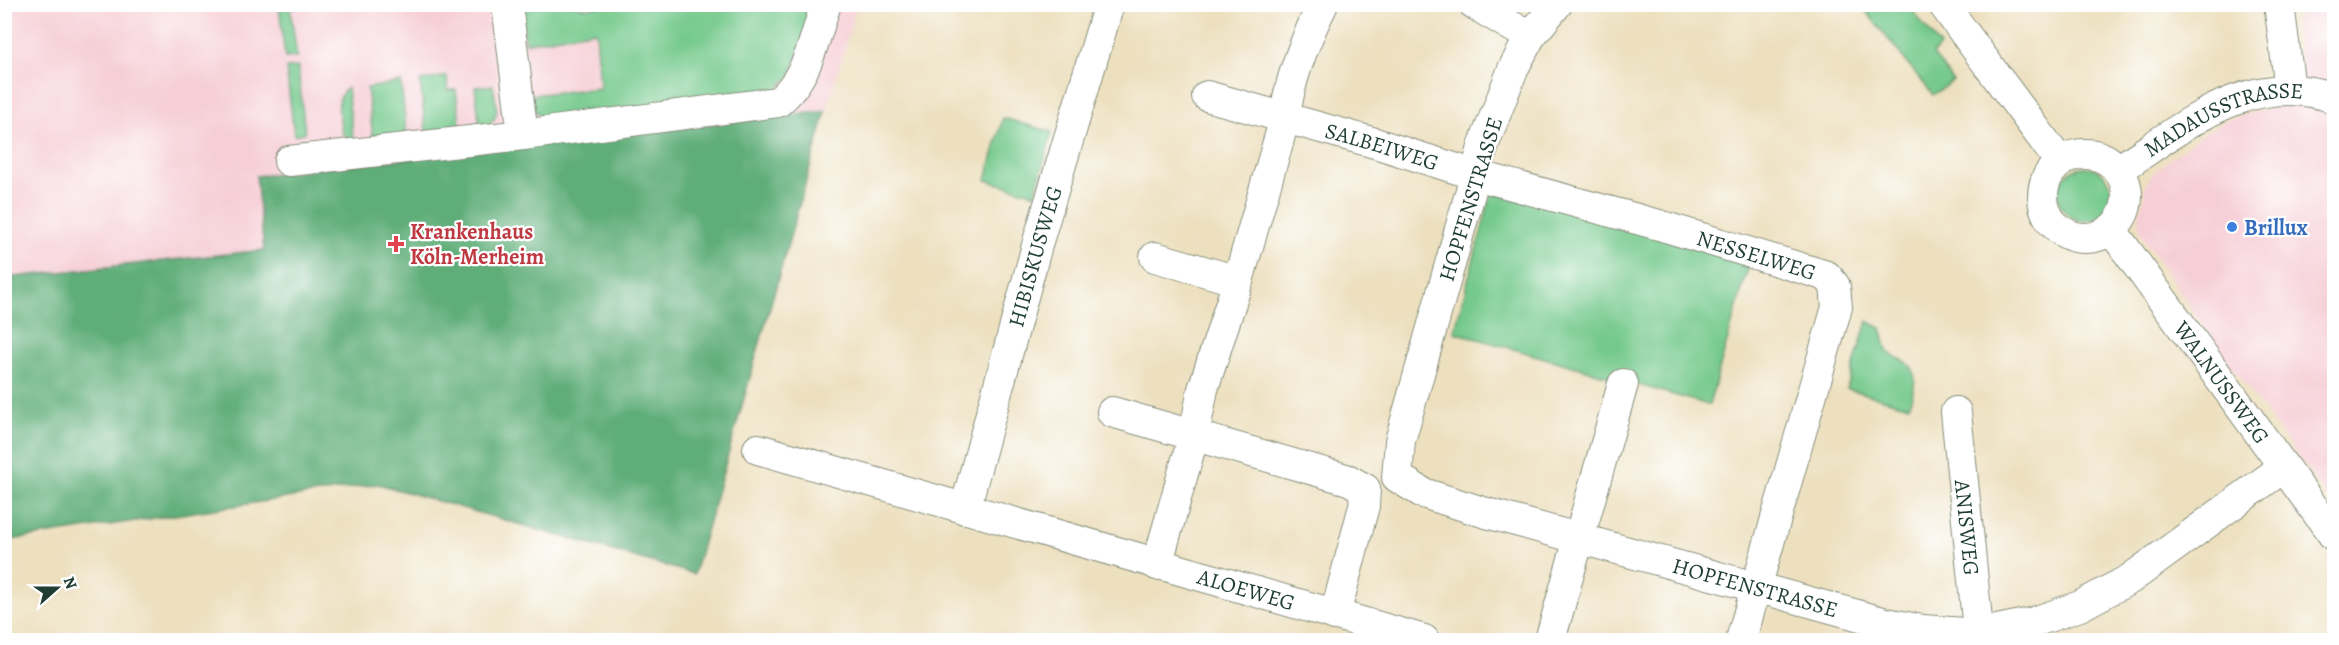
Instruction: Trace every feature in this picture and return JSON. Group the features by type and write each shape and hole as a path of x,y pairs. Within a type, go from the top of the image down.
{"street":[{"path":"507,4 523,135"},
{"path":"289,161 523,135 778,102 792,91 800,79 826,4"},
{"name":"HIBISKUSWEG","path":"965,509 1039,238 1109,4"},
{"path":"1157,565 1194,435 1203,389 1238,281 1285,118 1288,93 1311,27 1323,4"},
{"path":"1474,4 1530,37"},
{"name":"HOPFENSTRASSE","path":"1557,4 1530,37 1513,69 1484,144 1400,441 1397,477 1424,493 1886,623 1978,637 2031,623 2080,606 2130,579 2284,467"},
{"path":"1943,4 2060,162"},
{"path":"2279,4 2290,88"},
{"name":"MADAUSSTRASSE","path":"2118,170 2223,103 2290,88 2316,91 2334,98"},
{"name":"SALBEIWEG","path":"1207,96 1476,175"},
{"path":"2091,154 2106,159 2118,170 2124,182 2125,207 2111,229 2086,238 2060,230 2051,221 2044,206 2043,189 2049,174 2060,162 2074,155 2091,154"},
{"name":"NESSELWEG","path":"1476,175 1576,201 1817,272 1827,276 1835,286 1837,307 1755,586"},
{"name":"WALNUSSWEG","path":"2111,229 2334,536"},
{"path":"1155,257 1238,281"},
{"path":"1550,640 1623,384"},
{"path":"1112,412 1349,480 1365,489 1397,477"},
{"name":"ANISWEG","path":"1956,412 1978,637"},
{"path":"758,450 965,509"},
{"path":"1335,615 1364,507 1365,489"},
{"name":"ALOEWEG","path":"965,509 1424,640"},
{"path":"1741,640 1755,586"}],"shaded area":[{"name":"Krankenhaus Köln-Merheim","path":"5,5 857,5 694,574 378,484 5,541"},
{"path":"2321,5 2334,5 2334,506 2221,352 2140,233 2139,218 2146,183 2152,174 2198,137 2226,120 2304,98 2295,18"}],"green space":[{"path":"614,4 815,5 790,77 775,91 541,118 533,108 531,95 600,88 596,31 525,43 520,5 573,5 587,8"},
{"path":"279,5 290,5 297,57 285,58"},
{"path":"1861,5 1908,5 1940,46 1933,54 1953,81 1933,95"},
{"path":"298,67 305,133 294,135 286,68"},
{"path":"447,76 448,90 456,90 461,131 426,132 420,81"},
{"path":"401,82 407,138 373,138 367,88"},
{"path":"493,85 497,112 493,121 480,129 475,87"},
{"path":"347,88 354,144 342,133 339,115 340,97"},
{"name":"Krankenhaus Köln-Merheim","path":"826,111 694,574 378,484 5,541 5,278 264,250 256,176"},
{"path":"1003,118 1052,132 1035,194 986,180"},
{"path":"2085,167 2095,169 2104,175 2110,184 2112,194 2110,204 2104,213 2095,219 2085,221 2075,219 2066,213 2060,204 2058,194 2060,184 2066,175 2075,169"},
{"path":"1499,192 1750,261 1709,405 1454,332 1491,195"},
{"path":"1867,321 1881,328 1887,351 1910,365 1913,370 1915,381 1909,406 1847,389"}],"place":[{"name":"Brillux","path":"2232,227"},
{"name":"Krankenhaus Köln-Merheim","path":"396,244"}]}
